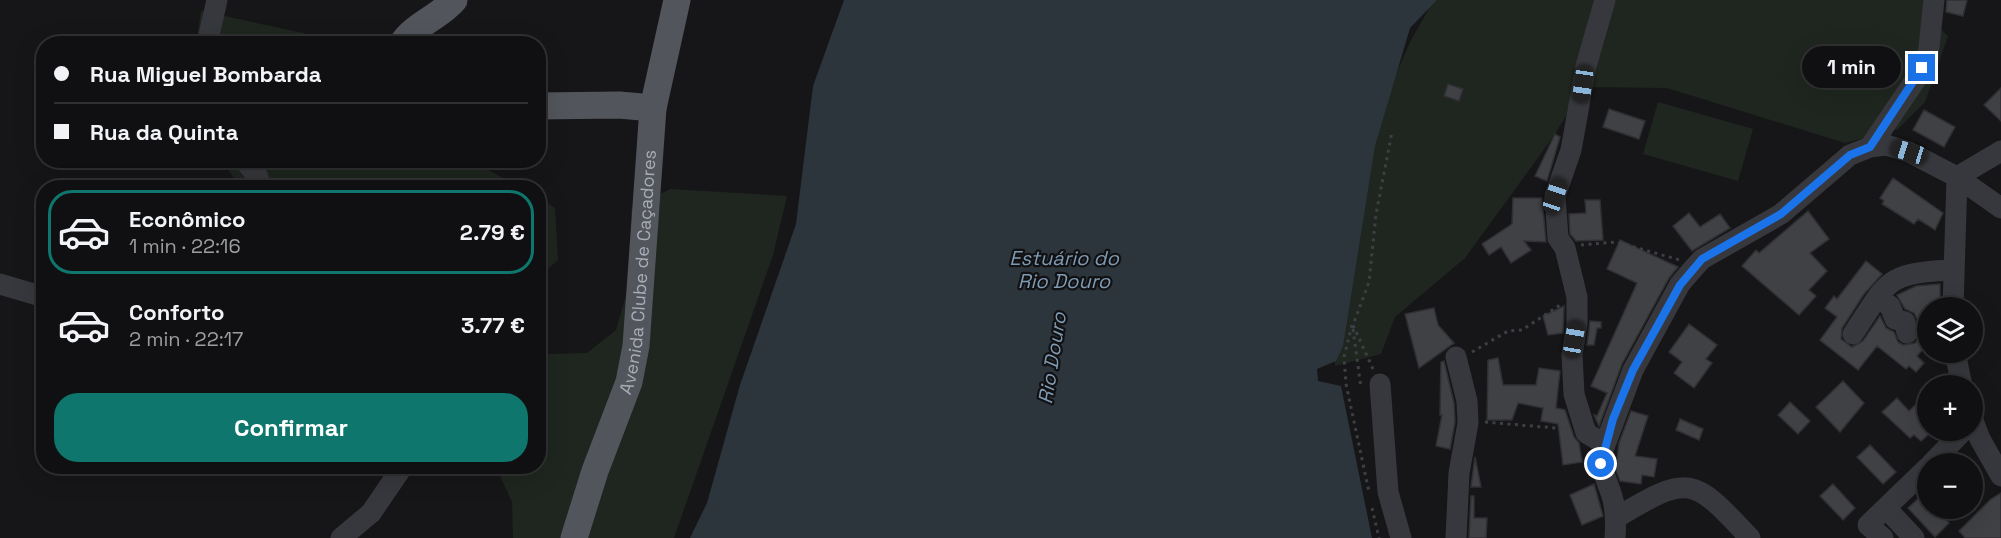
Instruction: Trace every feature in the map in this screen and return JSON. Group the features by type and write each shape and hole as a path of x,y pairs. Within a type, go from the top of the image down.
{"main road":[{"path":"410,36 420,26 447,9 454,0"},
{"name":"Avenida Clube de Caçadores","path":"574,538 595,471 629,382 636,346 653,108 677,0"},
{"path":"546,106 620,105 653,108"}],"street":[{"path":"209,36 217,0"},
{"path":"1605,0 1586,66 1572,150 1555,196 1558,238 1565,248 1577,297 1577,324 1572,355 1574,394 1586,433 1605,444"},
{"path":"1870,147 1916,79 1928,56 1934,0"},
{"path":"1615,528 1612,496 1601,464 1605,444 1633,370 1680,285 1696,265 1781,214 1850,155 1870,147 1886,146 1909,152 1957,177 2001,208"},
{"path":"1957,177 2001,151"},
{"path":"1953,297 1957,177"},
{"path":"1853,334 1885,287 1901,276 1953,270"},
{"path":"0,284 36,295"},
{"path":"1878,298 1890,306 1895,319 1905,322 1907,333"},
{"path":"1455,538 1459,473 1468,423 1467,401 1456,357"},
{"path":"1380,384 1388,492 1401,538"},
{"path":"1941,453 1953,441"},
{"path":"1981,441 2001,476"},
{"path":"341,538 371,513 398,474"},
{"path":"1882,538 1868,525 1917,477"},
{"path":"1615,528 1662,492 1688,487 1708,495 1750,538"},
{"path":"1886,508 1914,538"}],"path":[{"path":"1379,538 1346,384 1344,357 1369,282 1376,214 1392,132"},
{"path":"1565,248 1616,242 1696,265"},
{"path":"1456,357 1477,351 1508,331 1522,330 1542,315 1577,297"},
{"path":"1353,325 1380,384"},
{"path":"1468,423 1531,423 1586,433"}],"shaded area":[{"path":"1434,0 1939,0 1931,20 1948,36 1925,102 1898,129 1845,143 1667,88 1584,87 1553,137 1465,258 1395,317 1381,354 1335,366 1377,98 1389,90 1411,40"},
{"path":"201,11 310,36 197,36"},
{"path":"1658,102 1753,129 1738,181 1643,154"},
{"path":"227,168 485,168 506,180 235,180"},
{"path":"670,189 787,196 773,255 674,538 513,538 512,502 499,474 546,474 546,356 549,354 587,353 616,330 636,261 631,210"},
{"path":"546,203 555,208 558,260 546,271"}],"water":[{"name":"Estuário do Rio Douro","path":"844,0 1437,0 1410,28 1375,146 1343,346 1336,361 1317,369 1318,381 1341,386 1372,538 690,538 707,503 740,385 796,224 813,86"}],"building":[{"path":"1947,0 1967,0 1963,16 1946,12"},
{"path":"1448,84 1463,89 1459,101 1444,96"},
{"path":"2001,88 2001,121 1984,105"},
{"path":"1609,109 1645,121 1639,139 1603,127"},
{"path":"1924,110 1955,127 1944,147 1913,130"},
{"path":"1555,134 1560,137 1547,181 1535,176"},
{"path":"1893,178 1943,213 1935,230 1918,219 1914,224 1882,204 1884,201 1880,198"},
{"path":"1513,198 1542,198 1546,242 1524,241 1531,250 1511,263 1501,247 1489,255 1482,244 1512,224"},
{"path":"1585,200 1600,200 1603,240 1576,241 1570,234 1569,214 1586,213"},
{"path":"1808,211 1829,239 1810,253 1827,271 1809,290 1816,296 1799,315 1742,266 1756,250 1759,253"},
{"path":"1689,213 1700,227 1720,214 1730,228 1692,251 1673,226"},
{"path":"1620,240 1678,267 1669,278 1622,364 1599,426 1594,415 1597,416 1607,393 1591,386 1637,283 1607,269"},
{"path":"1866,261 1882,274 1864,294 1842,328 1841,339 1852,347 1863,341 1880,316 1886,328 1894,332 1898,342 1903,345 1915,343 1917,340 1917,363 1924,363 1916,372 1909,366 1906,369 1877,346 1858,370 1820,340 1837,317 1825,308 1834,296 1837,299"},
{"path":"1940,284 1940,297 1917,297 1917,319 1914,313 1905,309 1897,295 1916,286"},
{"path":"1564,306 1563,333 1548,335 1543,316"},
{"path":"1434,308 1438,325 1454,343 1419,368 1405,314"},
{"path":"1590,321 1601,322 1601,328 1597,328 1594,345 1587,345"},
{"path":"1689,324 1717,345 1706,359 1712,363 1694,388 1674,373 1682,362 1669,352"},
{"path":"1498,358 1503,385 1536,385 1539,368 1560,371 1556,408 1565,410 1574,437 1579,443 1582,462 1563,465 1558,424 1541,421 1543,408 1518,403 1512,420 1487,420 1488,360"},
{"path":"1444,361 1454,403 1455,422 1450,449 1436,446 1442,415 1440,415 1441,362"},
{"path":"1843,381 1864,403 1840,432 1816,407"},
{"path":"1897,398 1909,411 1917,403 1917,438 1914,435 1910,438 1882,412"},
{"path":"1790,402 1810,421 1798,434 1778,415"},
{"path":"1631,411 1648,416 1635,456 1657,459 1654,477 1642,475 1641,484 1620,481 1616,470 1619,443"},
{"path":"1680,419 1703,429 1699,440 1676,430"},
{"path":"1870,445 1896,472 1883,484 1857,457"},
{"path":"1475,457 1481,487 1471,487"},
{"path":"1594,484 1603,516 1582,525 1570,495"},
{"path":"1833,484 1855,508 1843,520 1820,496"},
{"path":"2001,493 2001,538 1965,538 1959,531 1971,519 1983,519 1983,507"},
{"path":"1471,496 1474,496 1474,518 1487,518 1486,538 1469,538"},
{"path":"1917,500 1917,518 1908,508"},
{"path":"1918,519 1946,519 1949,523 1935,537"}],"route":[{"path":"1601,464 1613,419 1633,370 1680,285 1692,270 1702,259 1781,214 1850,155 1870,147 1922,68"}],"water label":[{"name":"Rio Douro","path":"1052,358"}]}
